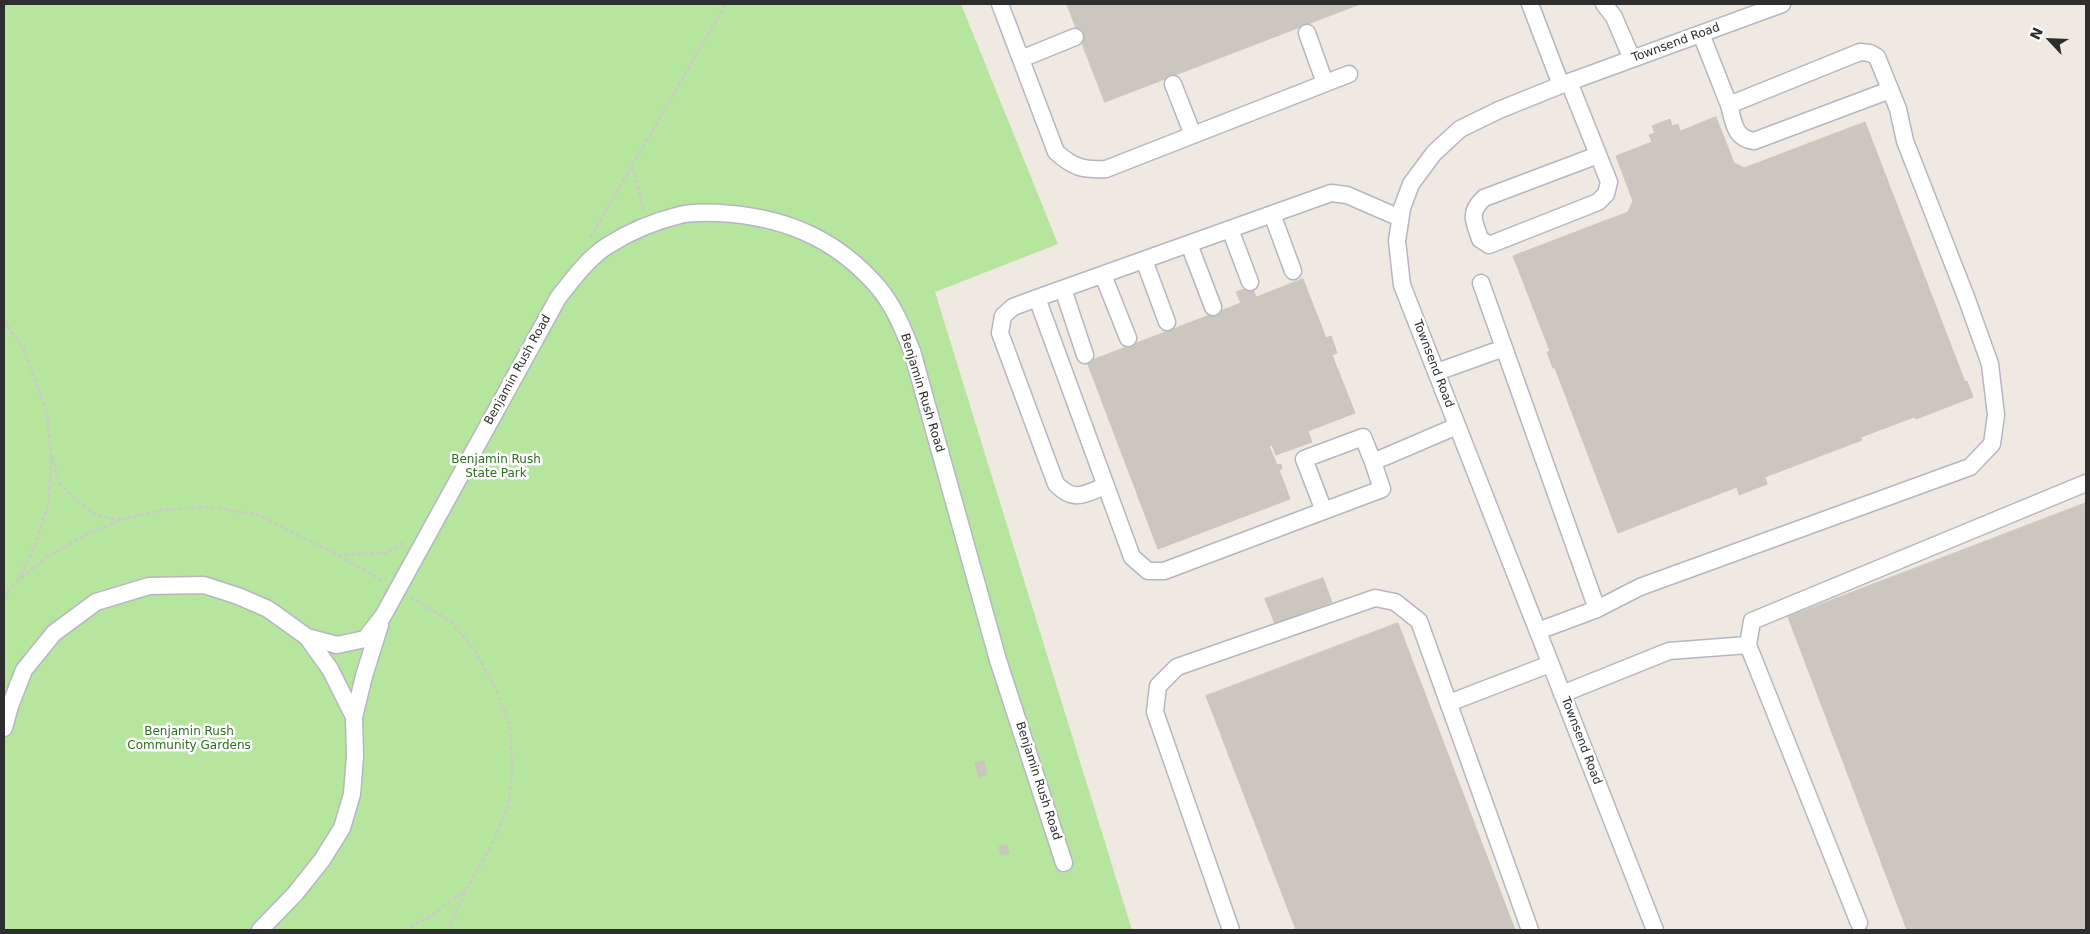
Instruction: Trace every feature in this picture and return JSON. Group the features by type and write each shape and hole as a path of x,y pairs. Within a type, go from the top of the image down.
{"street":[{"path":"1000,4 1056,152 1069,164 1087,170 1106,169 1349,74"},
{"path":"1530,4 1598,155 1609,182 1606,194 1598,202 1489,245 1480,240 1473,217 1476,206 1484,198 1598,155"},
{"name":"Townsend Road","path":"1654,930 1402,285 1397,241 1400,218 1411,184 1434,153 1460,129 1499,110 1565,83 1782,4"},
{"path":"1611,8 1632,59"},
{"path":"1306,33 1325,83"},
{"path":"1701,34 1729,105 1738,134 1745,140 1754,141 1890,90"},
{"path":"1021,59 1075,37"},
{"path":"1538,631 1597,609 1640,587 1970,466 1992,444 1996,415 1990,364 1905,141 1898,109 1877,57 1870,53 1860,52 1729,105"},
{"path":"1173,84 1193,135"},
{"path":"1106,486 1078,496 1065,493 1056,484 1000,333 1003,316 1013,307 1037,298 1331,193 1347,195 1400,218"},
{"name":"Benjamin Rush Road","path":"307,637 337,645 365,639 383,616 558,298 580,270 606,247 648,226 682,214 716,213 751,216 792,226 831,245 854,263 879,288 897,316 912,351 998,660 1064,863"},
{"path":"1272,214 1293,271"},
{"path":"1230,229 1250,282"},
{"path":"1189,244 1213,307"},
{"path":"1144,260 1168,322"},
{"path":"1103,275 1128,338"},
{"path":"1481,283 1597,609"},
{"path":"1063,289 1085,355"},
{"path":"1037,298 1132,557 1148,570 1164,571 1324,511 1382,489 1363,437 1304,459 1324,511"},
{"path":"1436,372 1504,348"},
{"path":"1373,462 1458,426"},
{"path":"1859,923 1748,645 1752,621 2086,483"},
{"name":"Benjamin Rush Road","path":"4,728 24,670 54,634 96,602 149,586 204,585 238,596 268,609 307,637 330,669 354,717"},
{"path":"1232,930 1155,712 1158,686 1178,667 1376,598 1395,602 1419,621 1530,930"},
{"name":"Benjamin Rush Road","path":"260,930 296,894 322,860 342,828 352,794 355,756 354,717 364,676 383,616"},
{"path":"1562,694 1669,650 1748,645"},
{"path":"1448,703 1550,664"}],"path":[{"path":"588,241 726,4"},
{"path":"632,166 648,226"},
{"path":"4,321 24,349 44,404 47,414 51,455 49,501 38,541 18,580 4,598"},
{"path":"51,455 60,484 78,502 94,514 112,519 123,519"},
{"path":"18,580 47,557 87,534 123,519 163,510 210,507 258,515 338,556 391,586"},
{"path":"338,556 386,553 407,540"},
{"path":"404,593 450,621 473,648 496,689 510,726 512,767 509,804 494,840 466,890 448,930"},
{"path":"404,930 431,916 466,890"}],"green space":[{"name":"Benjamin Rush State Park","path":"4,4 961,4 1058,244 935,292 1132,930 4,930"}],"building":[{"path":"1067,4 1360,4 1105,102"},
{"path":"1716,117 1734,163 1744,168 1865,122 1965,382 1967,381 1973,397 1916,419 1914,417 1861,437 1862,440 1765,477 1767,484 1739,495 1737,487 1618,533 1555,368 1553,368 1547,352 1550,351 1513,256 1628,212 1633,201 1616,156 1652,142 1649,135 1655,133 1652,126 1670,119 1672,126 1678,124 1680,131"},
{"path":"1303,279 1326,338 1331,336 1337,353 1332,355 1355,413 1308,431 1312,442 1276,455 1272,445 1269,446 1277,465 1281,464 1282,469 1279,470 1290,499 1158,549 1087,362 1241,303 1236,292 1252,286 1256,297"},
{"path":"2086,503 2086,930 1907,930 1788,617"},
{"path":"1323,578 1332,602 1275,624 1265,599"},
{"path":"1398,623 1515,930 1296,930 1206,696"},
{"path":"984,761 987,774 979,777 975,763"},
{"path":"1007,845 1009,853 1001,855 999,847"}],"park label":[{"name":"Benjamin Rush Community Gardens","path":"189,739"}]}
